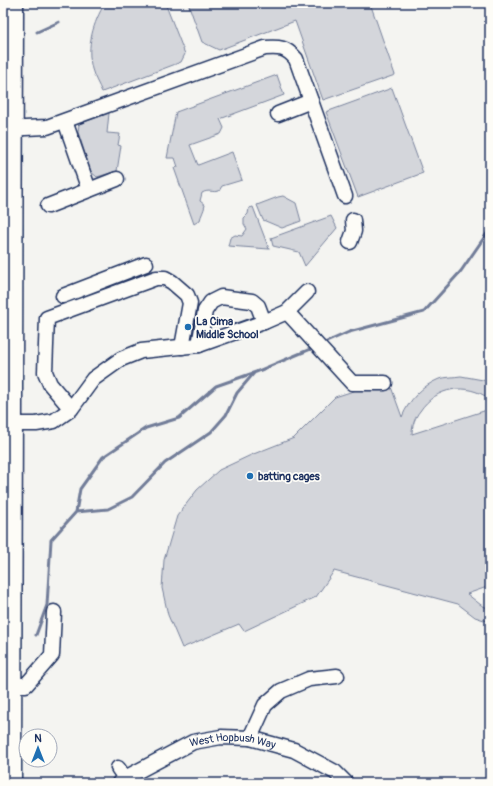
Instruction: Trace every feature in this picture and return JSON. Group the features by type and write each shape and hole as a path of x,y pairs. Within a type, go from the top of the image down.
{"main road":[{"path":"12,783 8,424 9,128 14,3"}],"street":[{"path":"9,128 47,127 265,48 277,47 289,51 296,59 345,196"},
{"path":"278,114 311,101"},
{"path":"65,121 89,190"},
{"path":"48,206 117,179"},
{"path":"350,242 354,231 354,220"},
{"path":"63,296 146,264"},
{"path":"71,409 50,384 46,372 47,318 156,278 165,278 187,295 190,303 182,347"},
{"path":"8,424 36,424 54,421 71,409 93,379 121,359 141,351 199,344 264,322 288,312 307,292"},
{"path":"199,344 205,311 211,302 221,297 252,301 258,306 264,322"},
{"path":"288,312 352,383 385,383"},
{"path":"12,686 26,686 52,655 54,612"},
{"path":"250,738 265,705 281,691 308,679 337,676"},
{"name":"West Hopbush Way","path":"121,776 193,742 221,737 250,738 294,750 335,772 346,783"}],"shaded area":[{"path":"105,3 165,3 185,54 181,62 102,92 95,78 90,60 90,43 97,19"},
{"path":"188,3 370,3 395,75 323,100 295,21 219,50 202,42"},
{"path":"277,75 284,95 220,119 224,128 221,134 190,145 198,165 232,152 242,180 222,186 219,191 207,191 202,193 200,201 205,205 205,207 200,220 194,224 174,168 178,167 175,158 167,158 176,112"},
{"path":"392,88 423,173 358,197 326,112"},
{"path":"109,113 107,133 120,134 118,145 121,146 117,171 97,177 91,172 78,132 79,124"},
{"path":"283,196 296,203 301,221 282,228 263,220 257,205"},
{"path":"253,207 269,249 228,246 230,238 235,235 242,236 247,229 244,224 244,218 248,214 249,208"},
{"path":"331,216 337,228 305,266 299,252 273,246 271,238"},
{"path":"461,376 483,380 490,384 490,399 471,390 462,389 443,392 434,397 418,413 414,422 412,434 490,409 490,586 467,594 481,605 490,609 490,622 475,617 458,604 334,571 316,597 244,631 239,624 182,648 168,615 162,588 164,560 177,516 197,490 219,470 251,455 294,438 335,397 378,383 390,384 402,417 412,399 427,386 439,379"}],"waterway":[{"path":"37,32 59,22"},
{"path":"322,344 349,332 424,312 461,271 490,229"},
{"path":"36,635 47,605 51,540 76,512 80,489 103,457 146,428 179,418 216,386 256,372 313,348"},
{"path":"76,512 108,509 132,497 165,463 211,432 226,415 237,393 254,373"}],"place":[{"name":"La Cima Middle School","path":"188,327"},
{"name":"batting cages","path":"250,476"}]}
